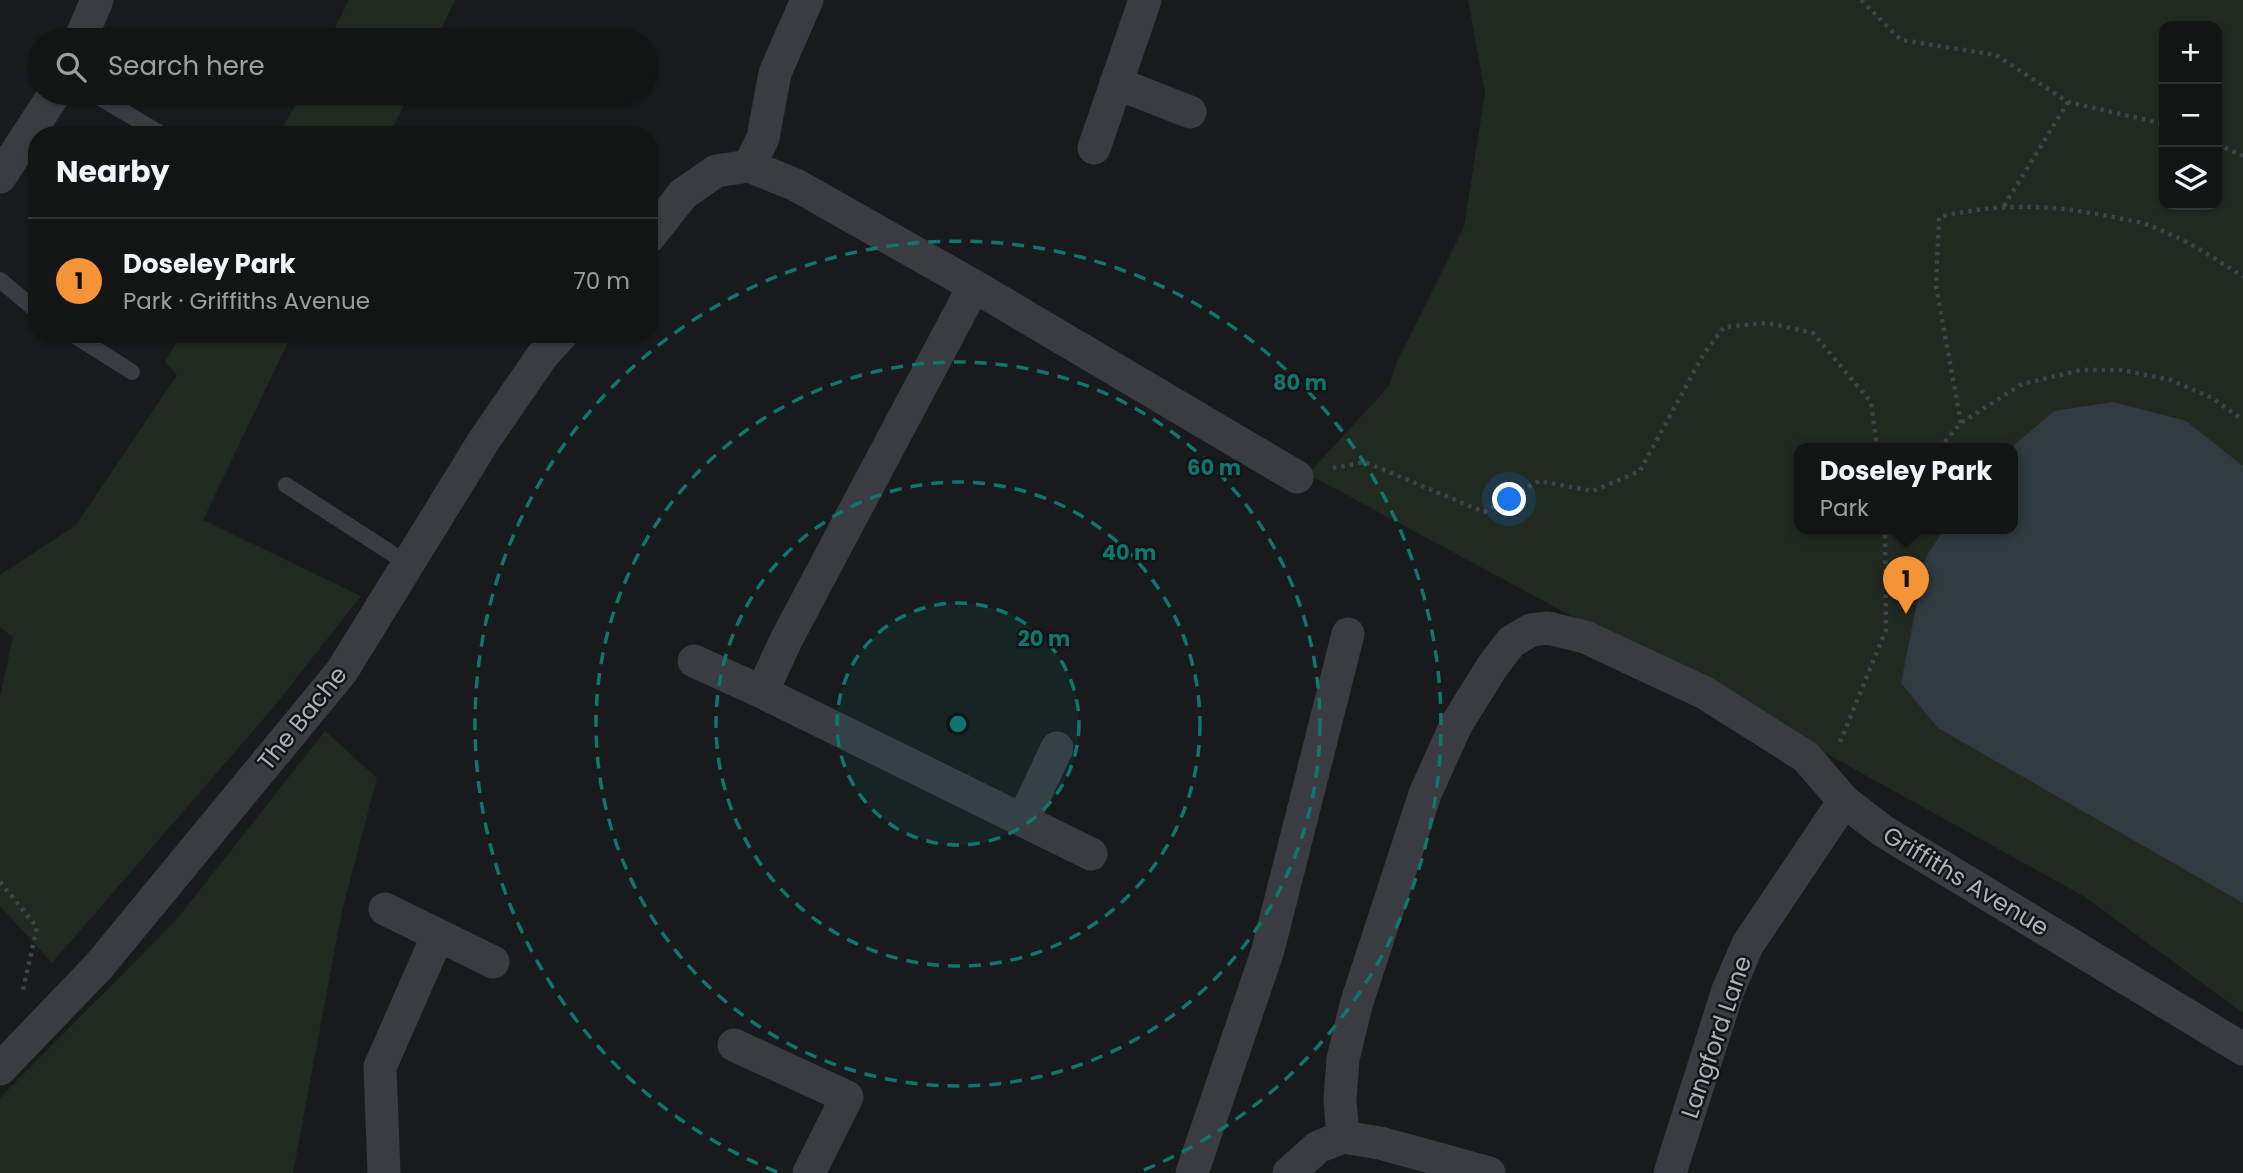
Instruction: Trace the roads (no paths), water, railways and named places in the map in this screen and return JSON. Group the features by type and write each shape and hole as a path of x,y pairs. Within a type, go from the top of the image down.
{"street":[{"path":"85,28 97,0"},
{"path":"749,166 763,138 775,73 807,0"},
{"path":"1094,148 1145,0"},
{"path":"1116,83 1190,112"},
{"path":"33,126 47,105"},
{"path":"0,177 28,134"},
{"path":"658,226 683,194 716,172 749,166 796,185 974,286 1297,477"},
{"path":"762,692 786,640 974,286"},
{"name":"The Bache","path":"0,1069 99,967 342,671 483,442 554,343"},
{"name":"Griffiths Avenue","path":"1343,1137 1340,1100 1343,1059 1356,1005 1425,794 1456,725 1492,667 1511,642 1531,631 1548,628 1585,636 1705,693 1806,757 1844,801 1883,831 2243,1049"},
{"path":"1192,1173 1268,950 1348,634"},
{"path":"694,661 1091,854"},
{"path":"1023,820 1057,748"},
{"name":"Langford Lane","path":"1670,1173 1728,990 1748,944 1844,801"},
{"path":"385,909 493,962"},
{"path":"384,1173 380,1067 438,935"},
{"path":"734,1045 847,1097 809,1173"},
{"path":"1289,1173 1318,1147 1343,1137 1380,1143 1489,1173"}],"lane":[{"path":"112,105 148,126"},
{"path":"0,280 28,304"},
{"path":"86,343 132,372"},
{"path":"286,485 408,564"}],"place":[{"name":"Doseley Park","path":"1906,614"}]}
